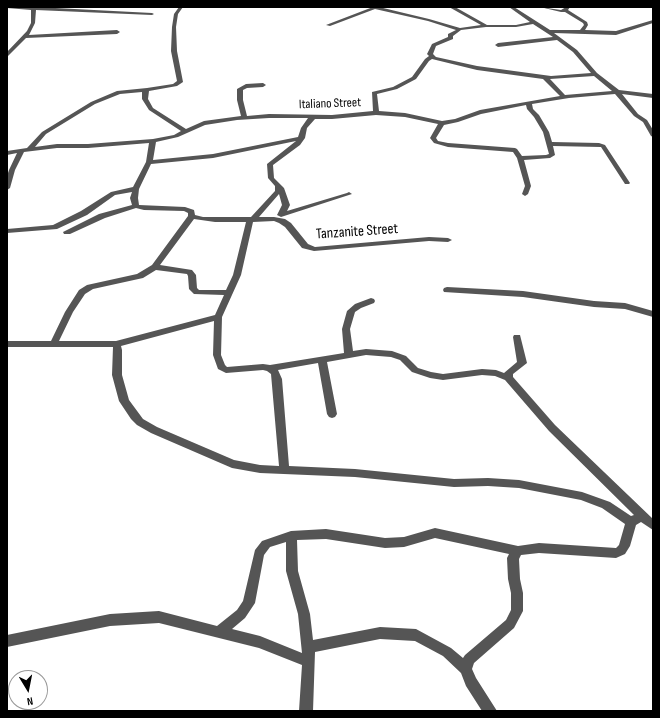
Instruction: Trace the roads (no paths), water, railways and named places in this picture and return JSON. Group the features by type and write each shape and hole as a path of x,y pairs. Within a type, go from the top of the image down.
{"street":[{"path":"7,7 152,14"},
{"path":"7,188 12,170 26,151 44,132 93,103 119,92 147,90 175,85 180,82 174,51 174,27 176,14 181,7"},
{"path":"359,7 360,14"},
{"path":"451,7 486,26"},
{"path":"511,7 575,51 595,74 617,92 636,115 645,121 653,135"},
{"path":"542,7 566,9 585,22 586,25 581,32"},
{"path":"7,55 26,37 32,23 34,8"},
{"path":"328,25 376,8 429,20 460,29 533,23"},
{"path":"549,32 616,33 653,21"},
{"path":"432,57 430,54 434,45 451,38 450,35 460,29"},
{"path":"26,37 117,32"},
{"path":"498,45 558,38"},
{"path":"376,113 374,93 395,88 414,78 427,60 432,57 477,68 545,78 595,74"},
{"path":"545,78 564,97"},
{"path":"245,118 240,100 240,89 246,86 263,85"},
{"path":"147,90 145,92 147,104 186,132"},
{"name":"Italiano Street","path":"7,152 26,151 57,146 88,146 153,141 176,136 204,123 245,118 314,116 332,117 376,113 405,115 442,123 456,121 476,112 564,97 617,92 653,96"},
{"path":"520,158 540,158 551,156 552,154 543,126 530,109 529,103"},
{"path":"283,213 286,205 279,186 271,178 270,164 298,144 302,138 304,128 314,116"},
{"path":"442,123 433,138 436,142 448,145 513,150 517,152 528,186 525,194"},
{"path":"150,162 213,156 302,138"},
{"path":"136,206 134,198 136,189 150,162 153,141"},
{"path":"549,144 603,146 627,183"},
{"path":"279,186 278,191 251,220 237,274 230,293 218,317 217,355 221,367 226,370 253,367 270,368 366,352 392,354 403,358 415,370 430,375 443,377 482,372 496,373 508,378 552,428 637,519"},
{"path":"7,231 54,227 84,213 113,193 136,189"},
{"path":"67,232 102,216 136,206 144,208 185,209 191,212 192,216 203,219 274,219 283,213 349,194"},
{"path":"54,343 82,292 90,287 140,276 155,267 192,216"},
{"name":"Tanzanite Street","path":"274,219 282,221 288,225 305,246 314,249 429,239 448,240"},
{"path":"155,267 189,272 192,275 193,289 197,292 230,293"},
{"path":"447,290 523,294 594,304 625,306 653,314"},
{"path":"349,354 346,329 351,311 370,301"},
{"path":"7,344 116,344 218,317"},
{"path":"508,378 509,373 522,363 517,337"},
{"path":"116,344 118,350 118,375 124,401 134,416 140,422 154,430 232,464 260,469 355,473 454,483 488,482 519,484 582,496 653,525"},
{"path":"322,359 332,414"},
{"path":"270,368 277,379 284,470"},
{"path":"220,630 241,614 249,603 259,553 266,544 291,536 326,534 385,543 404,542 434,533 518,552 539,548 616,553 621,551 637,519"},
{"path":"291,536 292,571 304,614 308,647 309,662 306,711"},
{"path":"466,669 469,659 510,624 517,611 518,593 514,579 514,558 518,552"},
{"path":"7,641 110,620 159,617 220,630 260,642 309,662"},
{"path":"308,647 380,633 416,636 447,652 466,669 471,682 490,711"}]}
